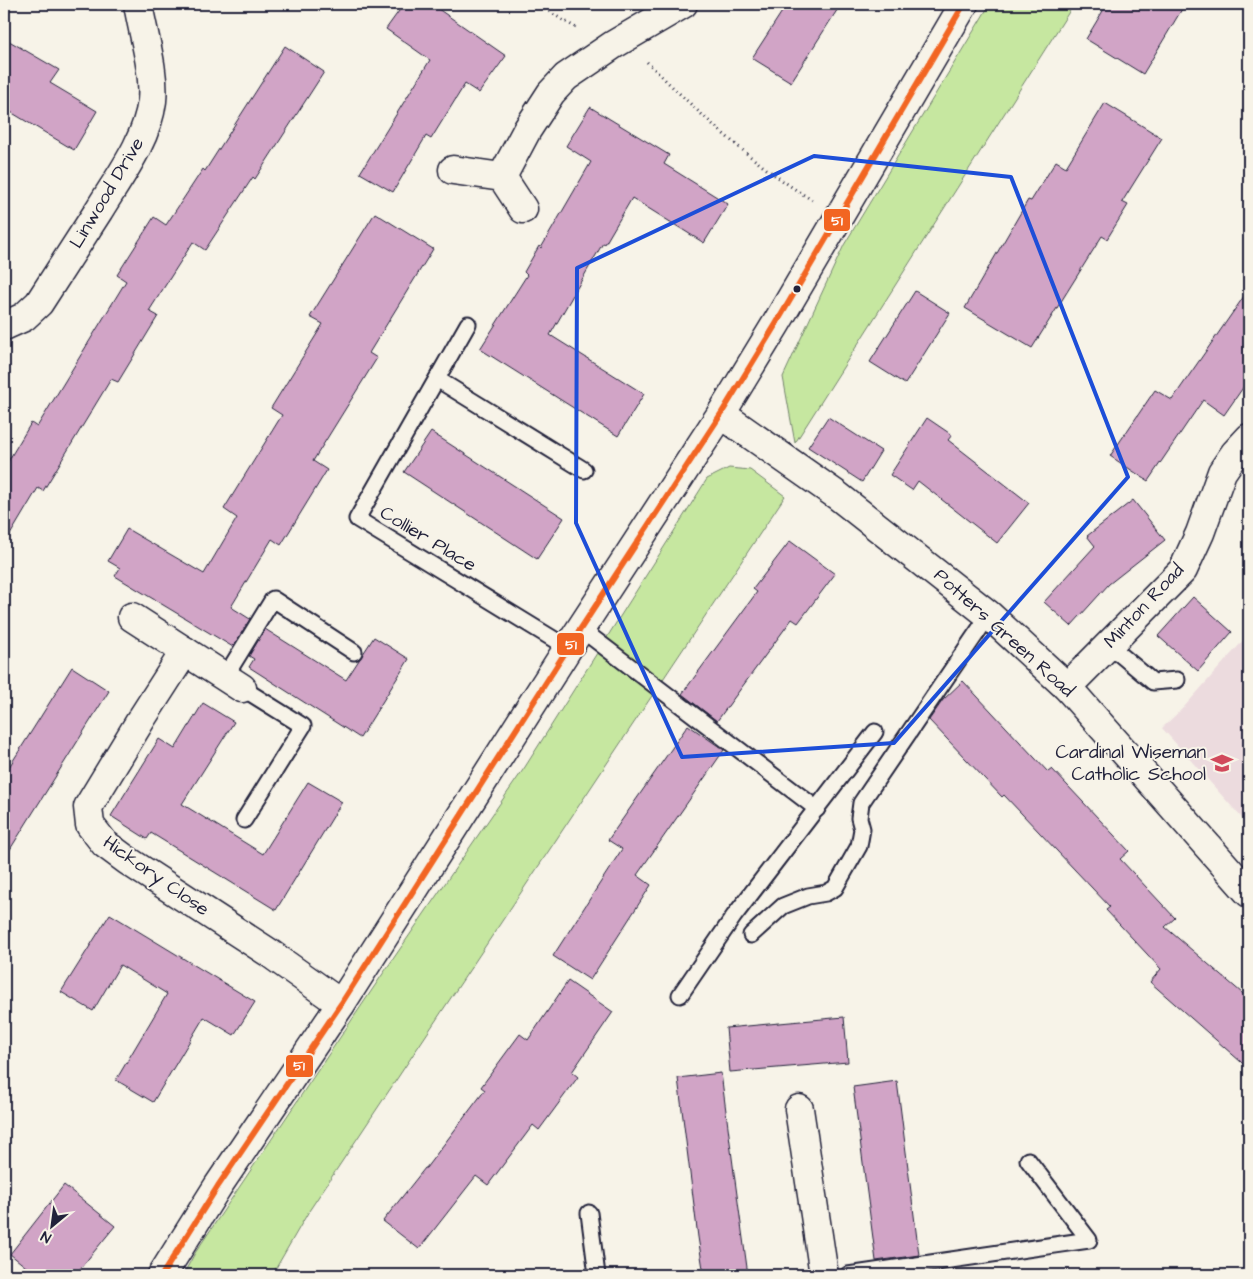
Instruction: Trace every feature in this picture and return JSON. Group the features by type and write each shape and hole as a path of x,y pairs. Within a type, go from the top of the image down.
{"street":[{"path":"502,177 527,130 551,93 566,77 613,45 683,4"},
{"path":"162,1275 218,1186 341,1004 721,414 964,4"},
{"name":"Linwood Drive","path":"4,326 24,317 39,303 128,163 143,133 152,101 150,62 142,29 132,6"},
{"path":"453,170 502,177 522,209"},
{"name":"Potters Green Road","path":"721,414 838,496 989,615 1068,687 1249,893"},
{"name":"Minton Road","path":"1068,687 1183,570 1200,533 1222,472 1235,453 1249,438"},
{"path":"132,617 233,683"},
{"name":"Hickory Close","path":"185,651 88,807 90,826 105,844 128,861 268,952 341,1004"},
{"path":"800,1109 824,1275"}],"lane":[{"name":"Collier Place","path":"468,324 357,519 575,639"},
{"path":"437,379 584,470"},
{"path":"244,820 303,726 233,683 273,599 354,652"},
{"path":"751,934 783,906 808,896 826,893 835,888 859,846 862,829 859,818 861,803 989,615"},
{"path":"575,639 817,809"},
{"path":"1109,645 1154,682 1177,680"},
{"path":"680,995 734,916 874,732"},
{"path":"848,1275 1089,1240 1028,1160"},
{"path":"589,1213 597,1275"}],"path":[{"path":"536,4 584,33 646,61 717,130 782,182 839,216"}],"highlighted area":[{"path":"814,156 1011,177 1128,477 894,743 682,757 576,523 577,268"}],"shaded area":[{"name":"Cardinal Wiseman Catholic School","path":"1249,634 1249,826 1162,728 1184,707"}],"green space":[{"path":"990,4 1074,4 795,443 783,377 844,245"},
{"path":"729,468 750,470 785,496 309,1211 272,1275 183,1275 195,1253 380,978 525,767 707,479"}],"building":[{"path":"404,4 431,4 506,56 479,93 465,84 431,139 426,136 393,192 360,173 430,60 386,29"},
{"path":"787,4 841,4 791,82 752,58"},
{"path":"1107,4 1185,4 1143,74 1086,39"},
{"path":"4,38 59,70 50,83 97,111 74,150 4,108"},
{"path":"285,46 324,72 255,179 253,177 205,250 193,242 149,311 158,316 118,382 111,379 43,491 38,488 4,545 4,468 31,423 37,427 126,281 117,275 154,217 166,225 203,169 205,171"},
{"path":"1105,103 1162,138 1122,202 1128,205 1107,239 1102,236 1032,348 965,308 1028,200 1031,201 1056,161 1066,167"},
{"path":"590,107 669,155 664,164 728,204 704,243 632,198 605,244 603,243 550,335 644,394 618,436 480,349 527,275 524,272 539,246 541,248 591,162 566,146"},
{"path":"375,213 433,249 369,353 377,358 313,461 327,470 281,545 272,539 231,607 250,619 233,647 115,576 120,568 108,561 127,529 204,574 237,518 224,509 282,415 271,408 323,324 310,317"},
{"path":"1249,289 1249,379 1224,415 1203,400 1148,481 1110,456 1155,390 1172,400"},
{"path":"915,291 950,313 905,384 870,362"},
{"path":"828,417 881,451 862,482 808,447"},
{"path":"927,418 952,435 948,440 1029,503 997,543 918,481 912,490 890,475"},
{"path":"431,432 564,518 537,559 404,472"},
{"path":"1133,500 1165,540 1109,584 1071,626 1044,602 1095,546 1087,536"},
{"path":"790,541 835,574 798,623 792,619 717,721 682,694 757,592 753,589"},
{"path":"1193,597 1232,632 1198,671 1158,636"},
{"path":"265,629 346,680 374,637 409,659 360,738 249,667 254,659 249,656"},
{"path":"72,667 109,691 4,859 4,775"},
{"path":"963,681 1048,772 1052,769 1129,851 1120,859 1175,918 1165,927 1249,999 1249,1069 1150,982 1161,969 1106,910 1110,907 1004,795 1002,797 929,720 943,700"},
{"path":"203,703 234,722 182,804 263,854 308,782 342,802 276,910 151,833 147,839 111,816 159,739 175,749"},
{"path":"688,725 724,750 637,875 651,885 590,980 553,956 622,849 608,840"},
{"path":"110,914 255,1002 234,1035 204,1017 153,1102 116,1080 167,994 120,965 93,1011 61,992"},
{"path":"568,981 613,1012 572,1072 578,1077 539,1130 533,1125 488,1185 476,1176 419,1249 383,1221 485,1090 481,1087 520,1034 528,1040"},
{"path":"844,1017 848,1062 730,1072 726,1028"},
{"path":"721,1073 748,1275 704,1275 698,1237 678,1078"},
{"path":"897,1081 919,1255 876,1261 853,1087"},
{"path":"64,1185 115,1226 75,1275 36,1275 10,1254"}],"transit line":[{"name":"51","path":"162,1275 218,1186 341,1004 568,648 721,414 964,4"}],"place":[{"name":"Cardinal Wiseman Catholic School","path":"1222,763"}]}
